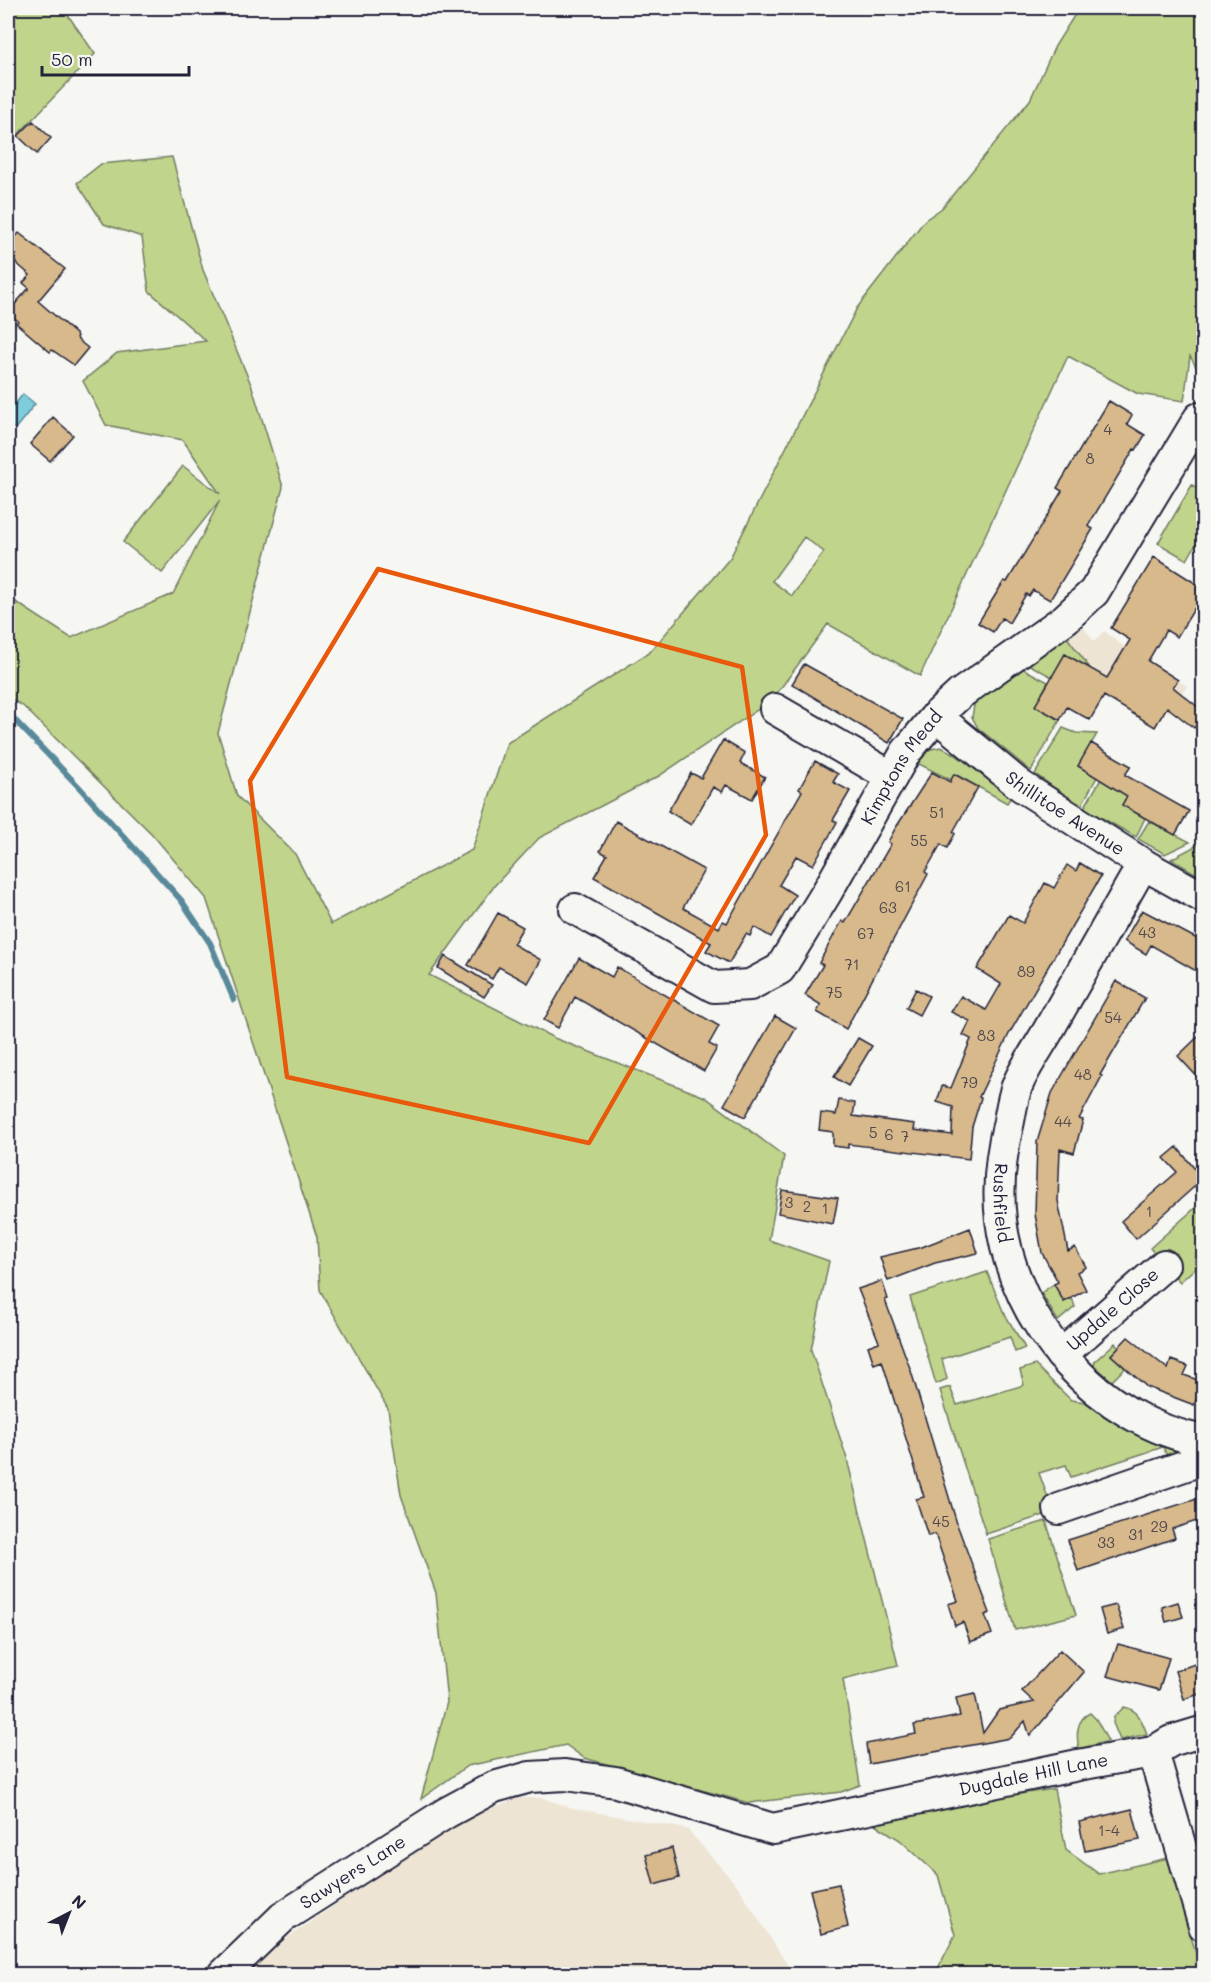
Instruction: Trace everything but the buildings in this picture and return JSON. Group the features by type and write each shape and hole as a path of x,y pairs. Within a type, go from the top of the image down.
{"street":[{"name":"Kimptons Mead","path":"575,909 706,984 730,988 759,983 780,969 906,752 936,716 976,681 1013,658 1065,619 1094,592 1198,418"},
{"path":"775,709 892,777"},
{"name":"Shillitoe Avenue","path":"936,716 1021,786 1143,864 1203,898"},
{"name":"Rushfield","path":"1143,864 1017,1086 1003,1143 1000,1179 1001,1221 1010,1261 1030,1310 1061,1354 1080,1376 1107,1398 1141,1419 1181,1437 1203,1441"},
{"name":"Updale Close","path":"1061,1354 1164,1265"},
{"path":"1059,1509 1203,1458"},
{"name":"Dugdale Hill Lane","path":"494,1787 530,1777 565,1774 616,1782 773,1829 1120,1756 1153,1752 1171,1741 1203,1731"},
{"path":"1153,1752 1203,1926"},
{"name":"Sawyers Lane","path":"224,1974 283,1917 444,1814 494,1787"}],"highlighted area":[{"path":"378,569 742,667 766,835 589,1143 287,1077 250,781"}],"shaded area":[{"path":"1081,624 1094,641 1104,631 1123,646 1187,686 1169,712 1166,709 1155,727 1104,697 1112,683 1090,666 1066,636"},
{"path":"518,1798 542,1798 572,1808 687,1829 739,1888 793,1974 240,1974 261,1956 454,1823"}],"green space":[{"path":"8,8 63,8 95,54 8,145"},
{"path":"1079,8 1201,8 1204,11 1203,379 1190,356 1184,401 1138,394 1068,356 920,676 828,624 772,700 659,776 539,838 495,885 429,975 554,1038 705,1097 784,1156 769,1240 829,1261 811,1350 847,1459 898,1665 843,1679 860,1785 841,1792 749,1803 584,1758 566,1745 467,1766 421,1799 447,1702 436,1593 401,1495 388,1409 320,1290 317,1237 206,898 152,834 23,706 8,697 8,597 71,638 173,594 220,500 162,573 123,542 183,466 220,494 183,440 106,425 83,381 117,353 206,341 149,291 142,237 104,224 77,183 101,164 172,157 203,270 252,387 283,487 218,733 237,796 295,854 331,924 472,850 507,743 650,652 730,558 857,308 925,220 942,208 1030,100 1055,46","holes":["804,537 824,552 792,596 772,581"]},
{"path":"1192,485 1203,492 1203,532 1187,560 1158,543"},
{"path":"1066,636 1090,668 1065,654 1052,677 1026,663"},
{"path":"1020,667 1048,682 1035,706 1060,720 1031,771 978,728 972,717 975,700"},
{"path":"1063,728 1076,733 1097,734 1078,766 1097,777 1081,806 1035,774"},
{"path":"941,747 956,755 1011,797 1007,803 955,774 951,780 917,763 926,750"},
{"path":"1101,779 1128,794 1122,805 1145,818 1136,837 1084,808"},
{"path":"1149,821 1190,842 1165,854 1138,839"},
{"path":"1203,842 1203,878 1171,859"},
{"path":"1203,1201 1203,1261 1180,1282 1150,1248"},
{"path":"987,1272 1003,1311 1025,1348 1015,1352 1010,1337 942,1359 947,1379 936,1384 910,1297"},
{"path":"1054,1284 1064,1302 1072,1298 1075,1307 1058,1321 1041,1293"},
{"path":"1115,1343 1119,1347 1111,1355 1125,1368 1112,1381 1094,1365 1095,1361"},
{"path":"1035,1365 1071,1400 1085,1402 1151,1440 1189,1455 1170,1463 1163,1447 1071,1477 1066,1465 1039,1473 1053,1512 986,1534 940,1390 950,1387 957,1405 1024,1385 1020,1370"},
{"path":"1046,1521 1076,1615 1015,1630 988,1539"},
{"path":"1124,1707 1137,1713 1147,1734 1120,1740 1113,1723 1114,1717"},
{"path":"1090,1713 1096,1719 1108,1741 1079,1749 1077,1733 1082,1719"},
{"path":"1054,1789 1066,1850 1099,1874 1168,1858 1202,1974 935,1974 955,1935 938,1875 900,1840 873,1823 881,1814"}],"water":[{"path":"23,394 35,404 15,429 8,423 8,413"}],"waterway":[{"path":"8,713 79,787 181,900 210,943 234,1000"}]}
